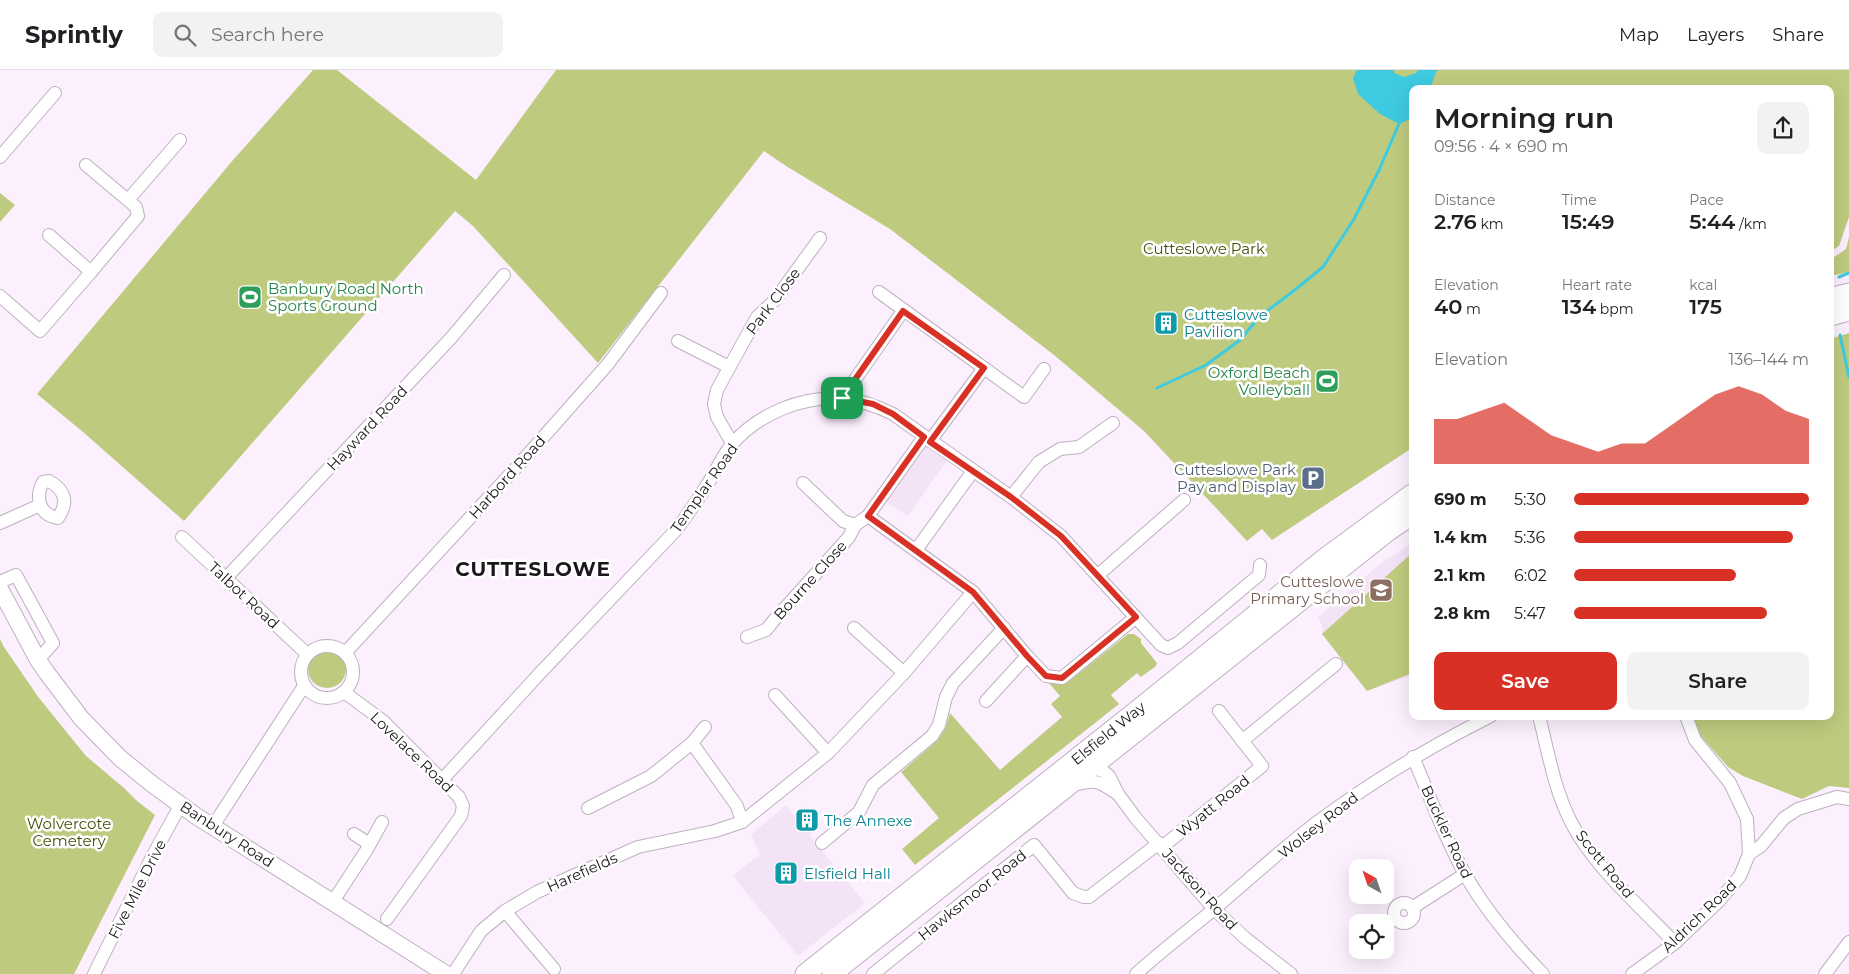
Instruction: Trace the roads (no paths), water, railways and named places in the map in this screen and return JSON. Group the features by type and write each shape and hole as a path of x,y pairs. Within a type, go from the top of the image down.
{"highway":[{"path":"1834,297 1849,293"},
{"path":"1834,315 1849,311"},
{"name":"Elsfield Way","path":"805,974 1070,764 1325,558 1409,496"},
{"name":"Elsfield Way","path":"832,974 1387,532 1409,517"}],"main road":[{"name":"Banbury Road","path":"0,589 38,660 80,718 120,758 152,784 213,826 446,974"}],"street":[{"path":"0,157 55,93"},
{"path":"128,200 180,140"},
{"path":"0,296 40,330 138,216 136,207 86,165"},
{"path":"49,235 91,272"},
{"name":"Park Close","path":"732,443 717,417 714,404 717,390 757,317 775,300 820,238"},
{"name":"Hayward Road","path":"226,578 451,338 504,275"},
{"path":"879,292 1024,397 1044,368"},
{"name":"Harbord Road","path":"345,653 515,469 602,370 661,293"},
{"path":"842,398 903,311"},
{"path":"678,341 729,367"},
{"name":"Bourne Close","path":"747,636 766,630 849,537 855,525 868,516 984,368"},
{"name":"Templar Road","path":"442,780 541,672 677,529 696,504 732,443 755,424 779,410 815,399 842,398 873,404 893,414 1011,497 1061,536 1161,646 1168,648 1178,643 1259,575 1260,565"},
{"path":"1011,497 1039,462 1060,449 1079,447 1113,423"},
{"path":"916,550 973,471"},
{"path":"803,483 843,521 855,525"},
{"path":"1098,576 1184,500"},
{"path":"0,523 40,505"},
{"path":"868,516 973,592 1046,676 1062,678 1136,617"},
{"name":"Talbot Road","path":"182,537 307,654"},
{"path":"0,582 16,576 53,643 38,660"},
{"name":"Harefields","path":"453,974 481,931 505,911 537,892 638,847 714,832 742,822 828,753 904,672 973,592"},
{"path":"854,628 904,672"},
{"path":"822,843 859,812 873,786 932,736 939,725 946,697 953,684 1004,628"},
{"path":"325,646 334,647 345,653 352,664 353,674 350,683 342,693 333,698 324,698 312,694 304,686 300,671 302,662 307,654 325,646"},
{"path":"986,701 1027,656"},
{"path":"1242,741 1336,664"},
{"path":"213,826 304,686"},
{"name":"Lovelace Road","path":"342,693 370,710 459,797 463,806 461,816 387,919"},
{"path":"775,695 828,753"},
{"name":"Wyatt Road","path":"1160,845 1262,766 1219,711"},
{"name":"Wolsey Road","path":"1136,974 1316,824 1386,774 1446,738 1483,720"},
{"name":"Scott Road","path":"1540,720 1556,786 1571,822 1589,850 1614,880 1675,943"},
{"path":"1688,720 1695,740 1730,783 1747,819 1749,854"},
{"path":"588,808 651,776 692,743 705,727"},
{"path":"692,743 737,806 742,822"},
{"name":"Buckler Road","path":"1413,758 1465,874 1493,916 1524,955 1543,974"},
{"path":"1070,764 1082,764 1093,767"},
{"name":"Jackson Road","path":"1093,767 1109,776 1118,794 1185,877 1214,909 1245,938 1291,974"},
{"name":"Jackson Road","path":"1069,786 1090,781 1099,782 1118,794"},
{"name":"Aldrich Road","path":"1632,974 1675,943 1718,902 1740,876 1749,854 1761,846 1784,818 1798,809 1837,797 1849,799"},
{"name":"Five Mile Drive","path":"94,974 180,804"},
{"path":"332,903 366,851 368,844 382,822"},
{"path":"354,834 368,844"},
{"name":"Hawksmoor Road","path":"873,974 1034,845 1073,893 1078,896 1089,897 1160,845"},
{"path":"1412,908 1465,874"},
{"path":"505,911 554,968"},
{"path":"1825,974 1849,942"}],"water":[{"path":"1357,70 1394,70 1394,73 1404,77 1416,73 1418,70 1438,70 1431,85 1409,85 1409,119 1399,124 1380,114 1358,94 1353,78"}],"waterway":[{"path":"1157,388 1206,365 1240,340 1260,316 1323,267 1354,219 1379,170 1399,124"},
{"path":"1839,277 1849,273"},
{"path":"1840,335 1849,377"}],"place":[{"name":"Banbury Road North Sports Ground","path":"250,297"},
{"name":"Cutteslowe Pavilion","path":"1166,323"},
{"name":"Oxford Beach Volleyball","path":"1327,381"},
{"name":"Cutteslowe Park Pay and Display","path":"1313,478"},
{"name":"Cutteslowe Primary School","path":"1381,590"},
{"name":"The Annexe","path":"807,820"},
{"name":"Elsfield Hall","path":"786,873"}],"district":[{"name":"CUTTESLOWE","path":"533,569"}],"park label":[{"name":"Cutteslowe Park","path":"1204,248"},
{"name":"Wolvercote Cemetery","path":"69,832"}]}
